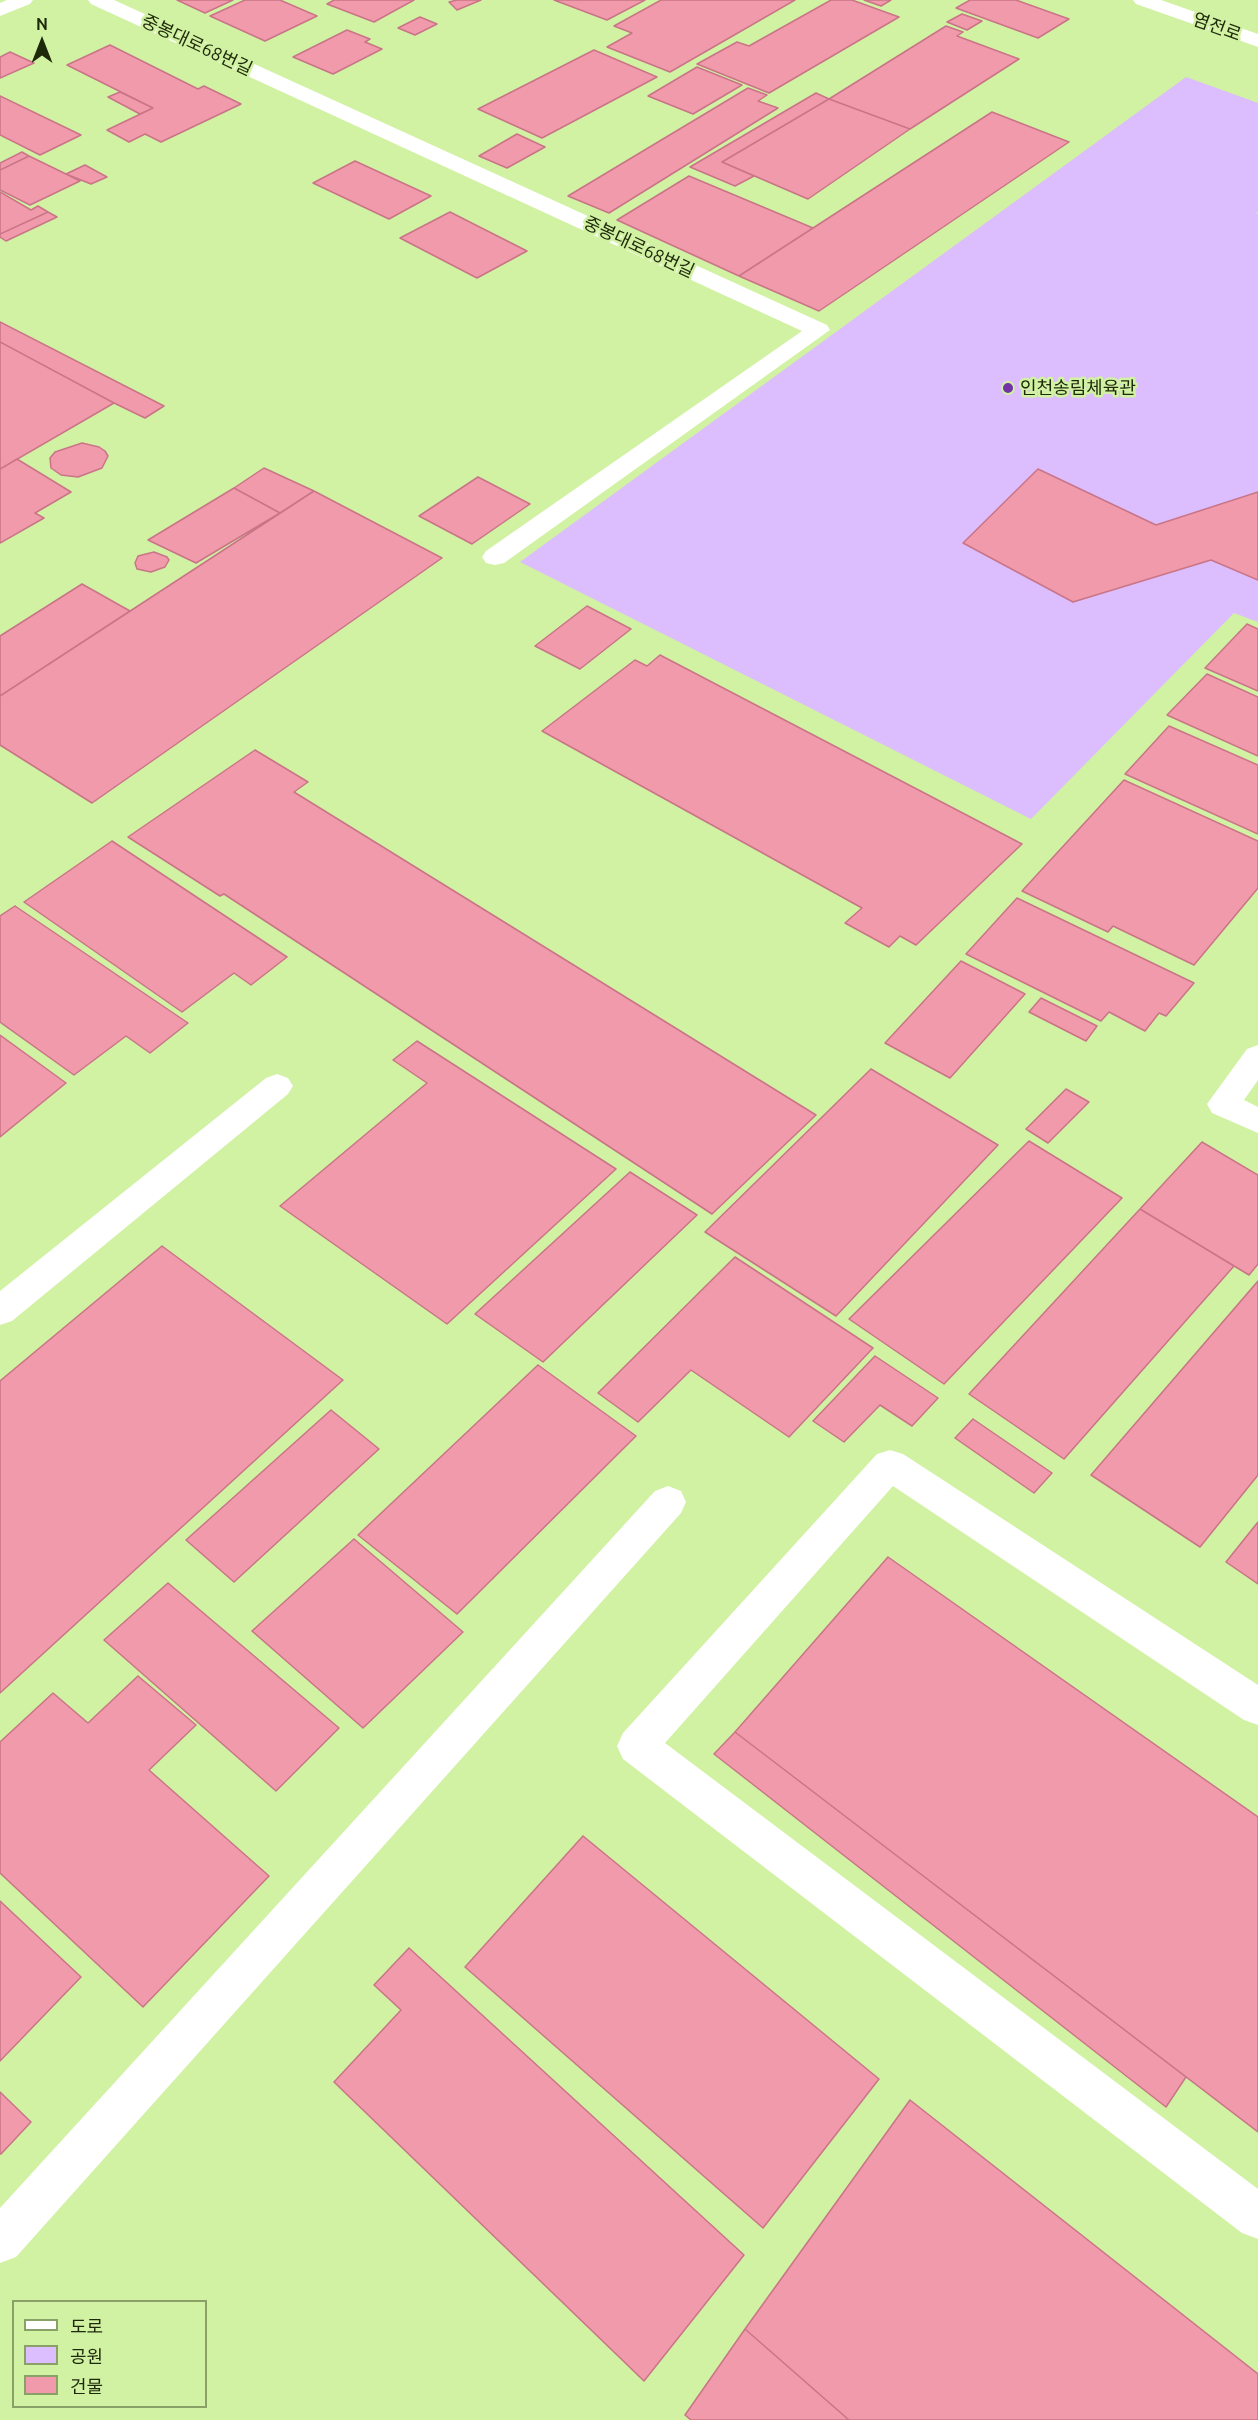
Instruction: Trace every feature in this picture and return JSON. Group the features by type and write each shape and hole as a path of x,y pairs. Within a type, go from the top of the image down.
{"street":[{"path":"0,10 22,0"},
{"name":"중봉대로68번길","path":"98,0 819,330 495,557"},
{"name":"염전로","path":"1143,0 1258,41"},
{"path":"1258,1057 1223,1104 1258,1121"},
{"path":"0,1311 277,1086"},
{"path":"1258,1707 890,1465 637,1746 1258,2217"},
{"path":"0,2241 668,1502"}],"green space":[{"name":"인천송림체육관","path":"1186,77 1258,103 1258,211 1256,213 1258,214 1258,622 1234,613 1031,819 520,562"}],"building":[{"path":"177,0 233,0 205,13"},
{"path":"245,0 280,0 317,16 265,41 210,16"},
{"path":"334,0 414,0 374,22 327,4"},
{"path":"481,0 457,10 449,2"},
{"path":"554,0 645,0 607,20"},
{"path":"661,0 795,0 670,72 607,47 632,33 614,26"},
{"path":"831,0 852,0 899,17 769,93 697,64 737,42 749,46"},
{"path":"864,0 891,0 881,6"},
{"path":"970,0 1016,0 1069,19 1038,38 956,8"},
{"path":"962,14 982,21 967,30 947,22"},
{"path":"420,17 437,24 415,35 398,28"},
{"path":"946,26 963,32 957,36 1019,59 910,129 829,99"},
{"path":"347,30 370,39 365,42 382,49 333,74 293,57"},
{"path":"110,45 198,89 204,86 241,104 161,142 145,134 129,142 107,130 153,108 67,65"},
{"path":"594,50 657,77 542,138 478,109"},
{"path":"10,52 34,63 0,78 0,57"},
{"path":"697,67 742,85 693,114 648,96"},
{"path":"748,88 767,95 758,101 778,108 609,213 568,196"},
{"path":"120,92 153,108 140,114 108,97"},
{"path":"816,93 829,99 722,162 754,176 735,186 690,167"},
{"path":"0,96 81,135 40,155 0,135"},
{"path":"829,99 910,129 808,199 722,162"},
{"path":"992,112 1069,142 819,311 739,276"},
{"path":"517,134 545,147 507,168 479,156"},
{"path":"22,152 29,156 0,170 0,163"},
{"path":"29,156 80,181 30,205 0,190 0,170"},
{"path":"355,161 431,196 389,219 313,183"},
{"path":"85,165 107,177 91,184 66,174"},
{"path":"689,176 813,228 739,276 617,220"},
{"path":"0,192 31,210 38,206 48,212 0,234"},
{"path":"48,212 57,217 6,241 0,237 0,234"},
{"path":"450,212 527,251 477,278 400,238"},
{"path":"0,322 164,406 145,418 114,403 0,342"},
{"path":"0,342 114,403 0,469"},
{"path":"82,443 99,447 105,451 108,456 102,468 78,477 61,475 51,468 50,458 55,452"},
{"path":"17,459 71,492 35,513 44,518 0,543 0,469"},
{"path":"264,468 314,491 280,513 234,488"},
{"path":"1038,469 1156,525 1258,492 1258,580 1211,560 1073,602 963,543"},
{"path":"478,477 530,504 472,544 419,516"},
{"path":"234,488 280,513 196,563 148,540"},
{"path":"314,491 442,558 92,803 0,745 0,696"},
{"path":"154,552 167,557 169,560 165,567 151,572 137,569 135,563 138,556"},
{"path":"82,584 130,611 0,696 0,636"},
{"path":"587,606 631,629 580,669 535,646"},
{"path":"1247,624 1258,629 1258,691 1205,668"},
{"path":"660,655 1022,844 916,945 900,936 889,947 845,923 862,908 542,731 635,660 647,666"},
{"path":"1207,674 1258,697 1258,756 1167,715"},
{"path":"1169,726 1258,765 1258,834 1125,774"},
{"path":"255,750 308,782 294,792 816,1115 712,1214 224,894 220,896 128,837"},
{"path":"1124,780 1258,841 1258,888 1194,965 1113,926 1108,932 1022,891"},
{"path":"112,841 287,957 251,985 234,973 182,1012 24,902"},
{"path":"1017,898 1194,983 1166,1016 1159,1013 1145,1031 1109,1012 1101,1021 966,954"},
{"path":"15,906 188,1023 150,1053 126,1036 74,1075 0,1022 0,916"},
{"path":"961,961 1025,994 950,1078 885,1043"},
{"path":"1041,998 1097,1026 1086,1041 1029,1012"},
{"path":"0,1035 66,1083 0,1137"},
{"path":"417,1041 616,1169 447,1324 280,1206 427,1083 393,1060"},
{"path":"871,1069 998,1145 836,1316 705,1232"},
{"path":"1066,1089 1089,1102 1048,1143 1026,1129"},
{"path":"1029,1141 1122,1198 944,1384 849,1319"},
{"path":"1202,1142 1258,1175 1258,1264 1249,1275 1140,1209"},
{"path":"630,1172 697,1215 543,1362 475,1314"},
{"path":"1140,1209 1234,1266 1064,1459 969,1394"},
{"path":"162,1246 343,1380 0,1693 0,1381"},
{"path":"735,1257 873,1348 789,1437 691,1370 638,1422 598,1393"},
{"path":"1258,1281 1258,1475 1200,1547 1091,1475"},
{"path":"875,1356 938,1398 912,1426 880,1405 844,1442 813,1421"},
{"path":"538,1365 636,1436 457,1614 358,1535"},
{"path":"331,1410 379,1449 234,1582 186,1540"},
{"path":"973,1419 1052,1473 1034,1493 955,1438"},
{"path":"1258,1522 1258,1584 1226,1562"},
{"path":"354,1539 463,1632 363,1728 252,1631"},
{"path":"888,1557 1258,1817 1258,2132 735,1732"},
{"path":"168,1583 339,1728 276,1791 104,1640"},
{"path":"138,1676 196,1725 149,1770 269,1876 143,2007 0,1873 0,1742 53,1693 88,1723"},
{"path":"735,1732 1186,2077 1166,2107 714,1754"},
{"path":"583,1836 879,2079 763,2228 465,1967"},
{"path":"0,1901 81,1977 0,2061"},
{"path":"409,1948 744,2255 644,2381 334,2082 401,2010 374,1985"},
{"path":"0,2092 31,2122 1,2154 0,2154"},
{"path":"910,2100 1258,2374 1258,2420 849,2420 745,2329"},
{"path":"745,2329 849,2420 691,2420 685,2415"}],"place":[{"name":"인천송림체육관","path":"1008,388"}]}
